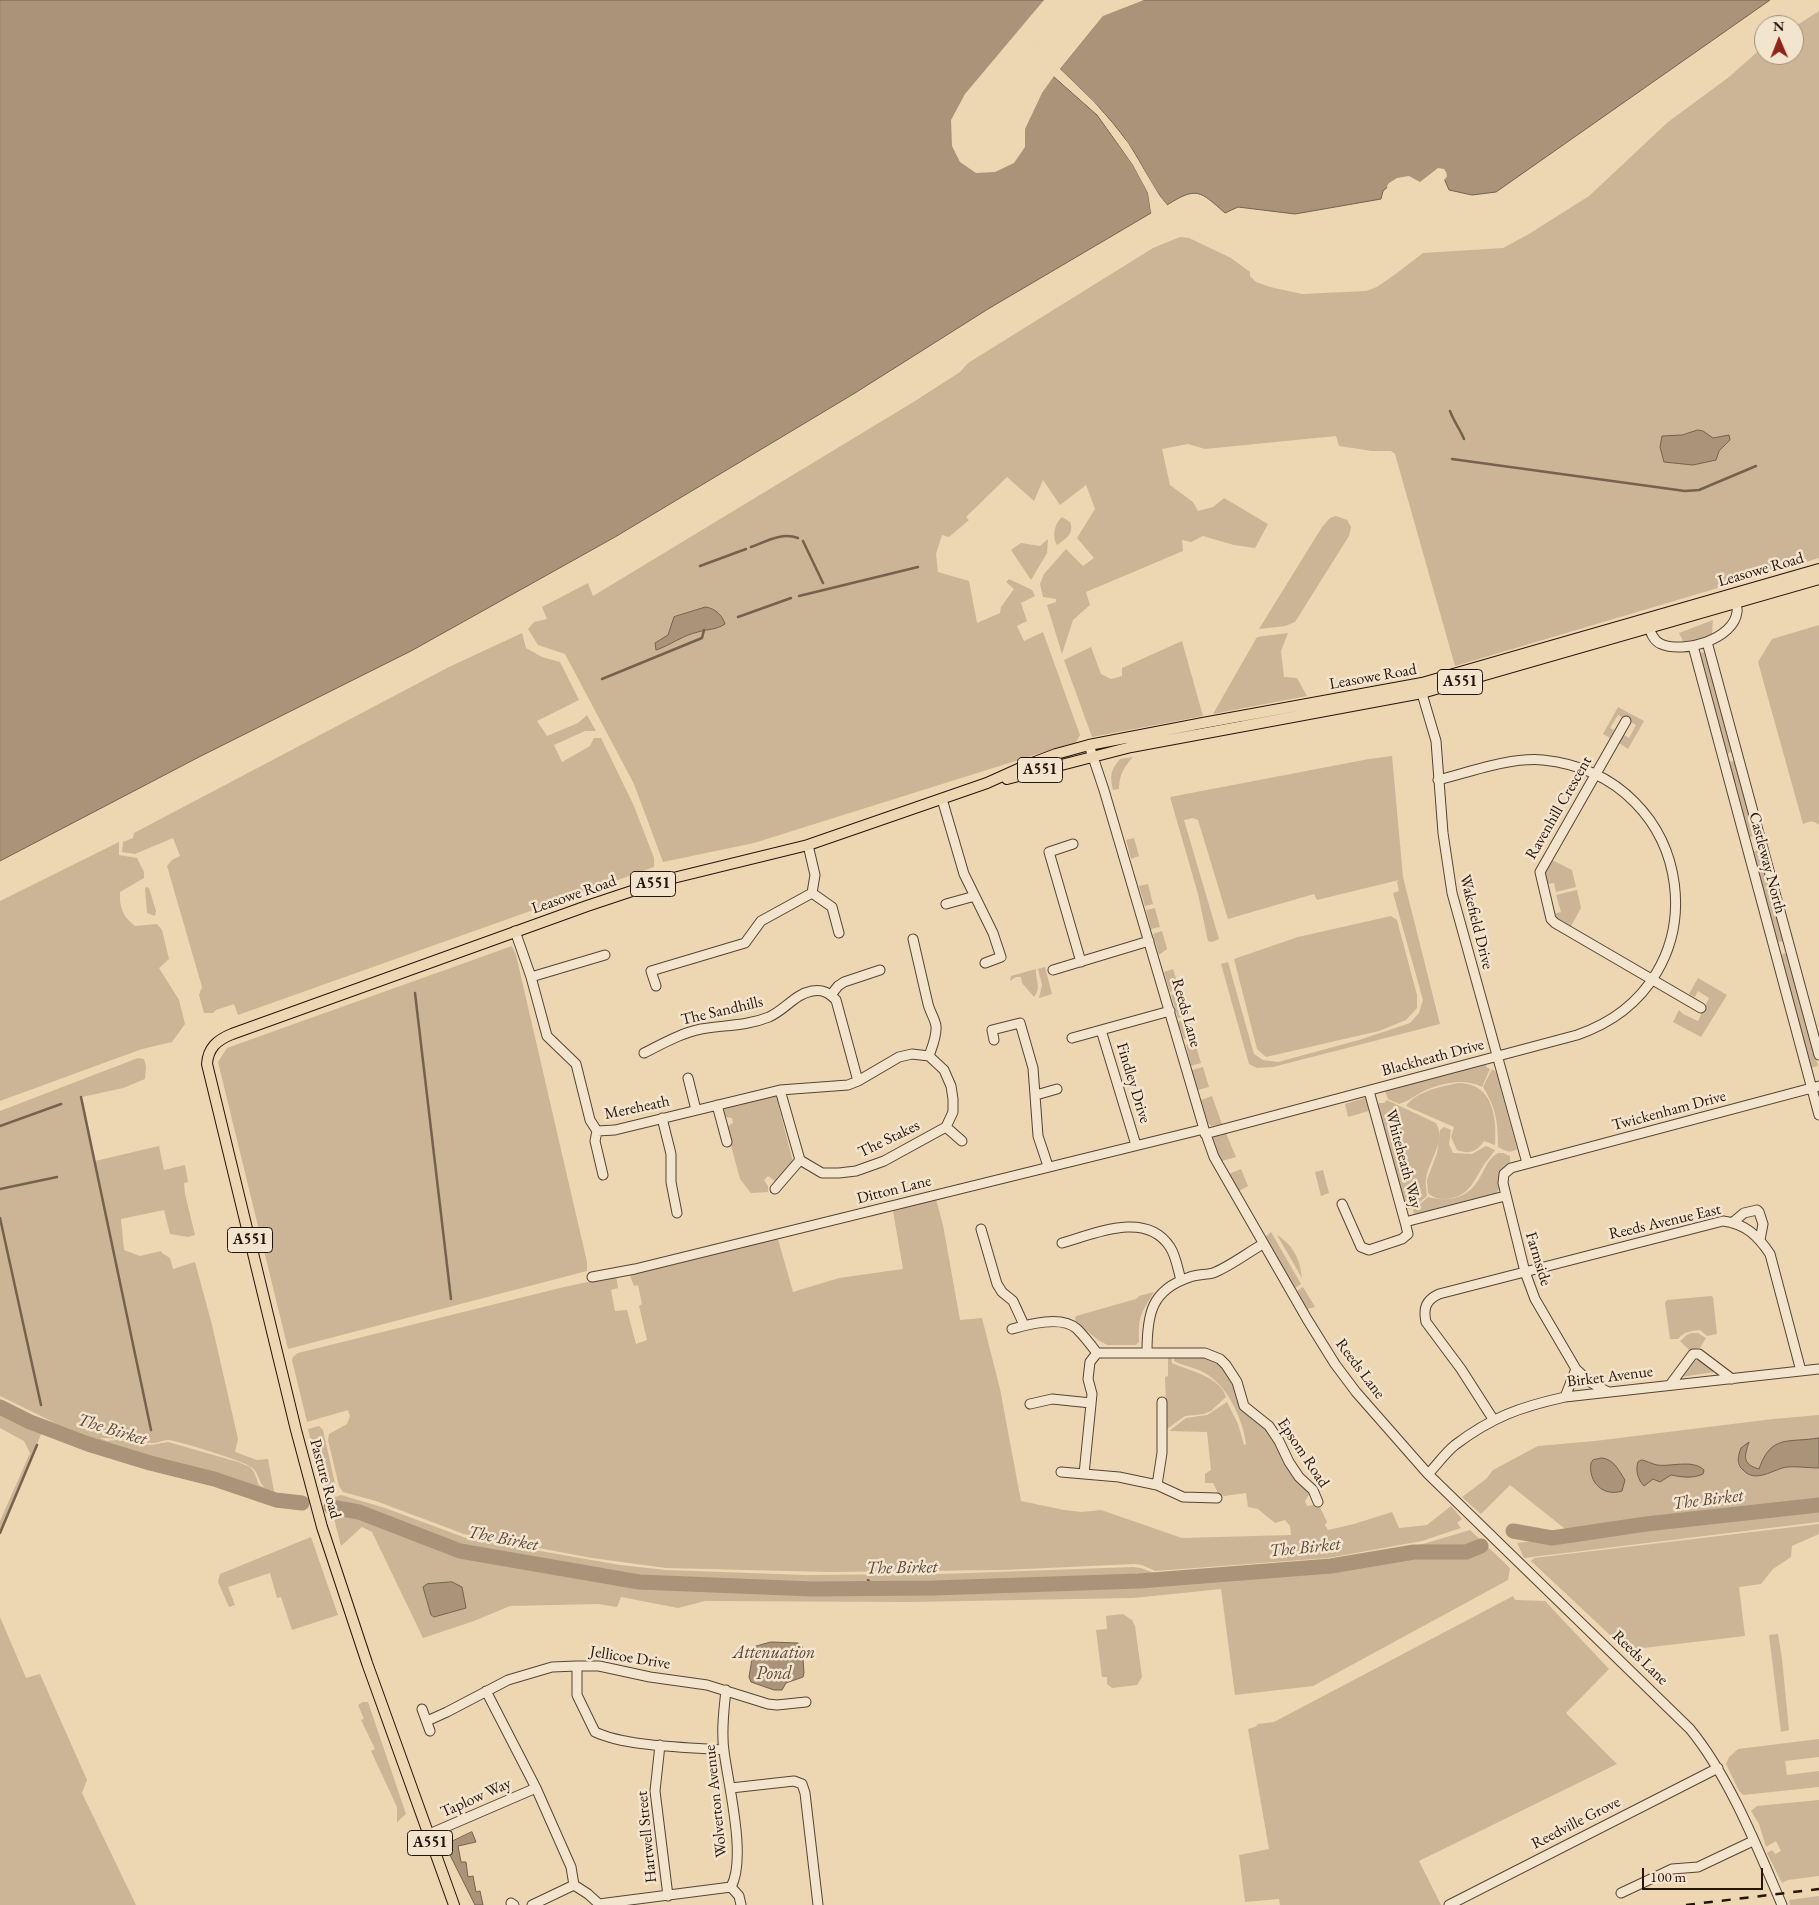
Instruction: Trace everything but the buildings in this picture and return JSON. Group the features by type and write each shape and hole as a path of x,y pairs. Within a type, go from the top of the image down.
{"main road":[{"name":"Leasowe Road","path":"210,1051 220,1038 515,931 664,880 808,845 987,784 1131,747 1421,688 1734,598 1819,568"},
{"name":"Leasowe Road","path":"1734,598 1819,579"},
{"name":"Leasowe Road","path":"987,784 1049,756 1088,746 1203,722 1421,688"},
{"name":"Pasture Road","path":"210,1051 207,1064 209,1073 312,1490 343,1594 427,1835 454,1905"}],"street":[{"name":"Leasowe Road","path":"1648,623 1652,636 1660,644 1693,646 1707,642 1728,629 1735,618 1738,610 1734,598"},
{"name":"Castleway North","path":"1707,642 1762,839 1819,1055"},
{"name":"Castleway North","path":"1693,646 1815,1087 1819,1115"},
{"name":"Wakefield Drive","path":"1421,688 1436,741 1443,833 1452,893 1526,1163"},
{"name":"Ravenhill Crescent","path":"1626,721 1540,872 1551,919 1701,1008"},
{"name":"Reeds Lane","path":"1088,746 1094,757 1170,1010 1204,1131 1214,1157 1307,1319 1344,1377 1428,1474 1679,1718 1700,1741 1718,1768 1782,1905"},
{"path":"1724,760 1739,756"},
{"name":"Blackheath Drive","path":"1204,1131 1577,1036 1598,1027 1630,1004 1652,980 1668,946 1674,922 1676,897 1669,856 1658,832 1644,813 1625,793 1596,774 1564,763 1540,760 1515,761 1438,780"},
{"path":"942,799 964,874 993,933 1000,957 985,962"},
{"path":"1746,843 1762,839"},
{"path":"1073,844 1049,852 1082,962"},
{"path":"808,845 815,875 812,893"},
{"path":"812,893 832,907 839,933"},
{"path":"656,986 651,971 745,943 761,921 812,893"},
{"path":"946,904 975,896"},
{"name":"Mereheath","path":"515,931 531,977 547,1036 576,1064 590,1120 597,1131 615,1130 780,1090 848,1085 900,1057 912,1054 929,1056"},
{"path":"913,940 928,1004 936,1026 934,1042 929,1056"},
{"path":"1053,970 1149,941"},
{"path":"1776,951 1790,948"},
{"path":"531,977 606,955"},
{"path":"858,1081 836,1000 831,995 844,982 880,970"},
{"name":"The Sandhills","path":"644,1052 702,1029 746,1023 771,1016 803,994 815,991 827,992 831,995"},
{"path":"1072,1038 1170,1010"},
{"path":"994,1040 992,1030 1020,1023 1033,1068 1038,1136 1048,1166"},
{"name":"Findley Drive","path":"1101,1030 1136,1145"},
{"name":"The Stakes","path":"800,1160 822,1173 839,1174 856,1171 884,1161 946,1127 954,1112 951,1086 944,1070 929,1056"},
{"path":"688,1078 696,1110"},
{"name":"Twickenham Drive","path":"1526,1163 1815,1087"},
{"path":"1036,1095 1057,1089"},
{"path":"775,1189 800,1160 780,1090"},
{"name":"Whiteheath Way","path":"1369,1090 1405,1222 1505,1196"},
{"path":"717,1105 727,1142"},
{"path":"662,1118 671,1154 671,1182 677,1213"},
{"path":"946,1127 962,1141"},
{"path":"597,1131 595,1141 603,1175"},
{"name":"Ditton Lane","path":"592,1277 635,1269 1048,1166 1204,1131"},
{"name":"Farmside","path":"1526,1163 1511,1168 1504,1174 1502,1183 1525,1272 1535,1299 1576,1369 1590,1382 1608,1392"},
{"path":"1342,1204 1361,1247 1369,1250 1402,1239 1408,1234 1405,1222"},
{"path":"1732,1223 1744,1213 1757,1210 1763,1224 1760,1240"},
{"name":"Reeds Avenue East","path":"1493,1420 1461,1370 1426,1322 1424,1314 1425,1305 1431,1298 1439,1294 1723,1221 1748,1229 1760,1240 1770,1254 1801,1371"},
{"path":"1062,1243 1122,1227 1144,1228 1158,1234 1170,1247 1181,1280"},
{"path":"982,1229 997,1284 1002,1292 1013,1301 1024,1325"},
{"path":"1147,1352 1147,1332 1151,1308 1162,1292 1181,1280 1212,1273 1263,1244"},
{"path":"1012,1329 1024,1325 1057,1321 1076,1327 1098,1353 1090,1362 1088,1379 1092,1394 1092,1404 1084,1474"},
{"name":"Epsom Road","path":"1098,1353 1205,1353 1220,1359 1226,1364 1237,1382 1244,1406 1269,1426 1299,1477 1313,1490 1318,1502"},
{"path":"1670,1385 1693,1354 1699,1354 1732,1379"},
{"path":"1565,1397 1576,1369"},
{"name":"Birket Avenue","path":"1428,1474 1454,1446 1493,1420 1529,1405 1565,1397 1819,1369"},
{"path":"1030,1404 1052,1399 1092,1404"},
{"path":"1157,1485 1162,1453 1162,1402"},
{"path":"1061,1472 1119,1477 1157,1485 1183,1497 1217,1498"},
{"path":"577,1666 577,1695 595,1732 606,1737 660,1745 724,1750"},
{"name":"Jellicoe Drive","path":"427,1720 447,1712 508,1680 552,1667 599,1666 650,1677 707,1684 768,1704 806,1702"},
{"name":"Wolverton Avenue","path":"726,1690 724,1750 731,1788 737,1858 737,1871 731,1886"},
{"path":"486,1691 536,1788 571,1867 574,1885 588,1894 599,1905 731,1886 739,1896 741,1905"},
{"path":"422,1709 430,1731"},
{"name":"Hartwell Street","path":"660,1745 655,1791 668,1896"},
{"name":"Reedville Grove","path":"1448,1905 1718,1768"},
{"path":"731,1788 794,1781 802,1784 805,1793 818,1905"},
{"name":"Taplow Way","path":"427,1835 536,1788"},
{"path":"1622,1893 1672,1869 1698,1867 1753,1841"},
{"path":"532,1905 574,1885"}],"shaded area":[{"path":"1819,11 1819,558 1455,666 1395,454 1391,451 1372,451 1339,446 1336,436 1205,449 1188,444 1162,449 1170,485 1193,502 1198,511 1213,507 1224,498 1268,524 1255,548 1234,545 1203,536 1191,542 1182,540 1183,551 1086,592 1090,605 1073,620 1062,654 1047,605 1056,602 1056,599 1043,597 1040,584 1044,574 1066,549 1083,566 1094,558 1077,538 1095,509 1086,485 1060,505 1043,480 1034,501 1007,477 966,517 969,520 949,537 942,535 936,554 938,572 969,581 977,623 1000,613 1001,607 1014,589 1006,582 1009,579 1032,590 1035,596 1021,603 1027,621 1017,626 1024,641 1043,632 1080,735 1076,742 754,843 663,862 634,784 565,654 538,645 528,629 534,622 547,619 542,607 588,583 593,596 915,401 960,372 968,363 1153,248 1180,237 1189,238 1231,258 1250,272 1250,276 1256,282 1302,294 1366,291 1377,287 1423,253 1503,248 1589,196 1668,122 1729,77 1754,55 1754,65 1804,65 1804,21"},
{"path":"1336,516 1347,520 1351,527 1349,536 1295,622 1285,626 1259,629 1322,527 1330,518"},
{"path":"1062,517 1070,522 1071,530 1068,536 1057,545 1055,542 1055,531 1057,523"},
{"path":"1048,539 1047,553 1031,580 1011,550 1021,543 1040,546"},
{"path":"1713,620 1712,634 1694,640 1683,641 1679,633"},
{"path":"1819,625 1819,825 1811,821 1803,824 1758,662 1772,639"},
{"path":"522,633 526,648 542,657 560,662 579,700 537,721 547,736 578,723 587,715 596,731 585,731 554,745 562,762 590,746 594,738 601,738 634,806 654,858 654,867 238,1015 234,1004 216,1010 213,1013 204,1013 199,995 202,987 167,866 172,860 180,856 173,838 135,854 122,852 123,842 133,838 134,833 449,667"},
{"path":"1288,633 1281,651 1284,677 1297,678 1307,696 1213,714 1257,637"},
{"path":"1182,641 1203,716 1092,737 1064,660 1091,647 1101,674 1111,679 1122,676 1122,668"},
{"path":"1702,652 1707,654 1733,750 1728,754 1725,752 1699,655"},
{"path":"1618,707 1644,721 1628,749 1619,743 1624,735 1629,738 1636,725 1618,715 1610,728 1614,730 1610,738 1603,734"},
{"path":"1392,756 1403,877 1440,1024 1273,1067 1257,1068 1249,1064 1221,964 1228,962 1254,1054 1263,1060 1278,1062 1359,1040 1410,1023 1419,1013 1423,1000 1393,893 1399,891 1397,882 1399,880 1317,900 1314,894 1228,919 1198,820 1193,818 1184,820 1219,939 1212,942 1208,941 1198,894 1170,797"},
{"path":"1133,757 1123,771 1119,789 1113,790 1111,777 1114,767 1120,759"},
{"path":"1734,761 1737,764 1756,834 1751,837 1748,836 1729,765 1730,762"},
{"path":"1134,838 1139,856 1131,859 1126,840"},
{"path":"119,842 119,855 137,858 144,872 144,878 120,892 120,902 123,911 127,919 135,926 157,924 162,930 169,959 159,968 179,1000 185,1024 172,1042 142,1049 0,1101 0,901"},
{"path":"1760,851 1784,939 1781,942 1776,941 1752,852"},
{"path":"1552,860 1572,870 1576,887 1556,892 1554,883 1547,884 1545,873"},
{"path":"1148,884 1153,904 1145,906 1139,886"},
{"path":"146,887 149,888 156,911 155,916 147,913"},
{"path":"1577,890 1581,908 1571,926 1557,918 1554,914 1561,912 1556,895"},
{"path":"1155,908 1160,927 1151,929 1146,910"},
{"path":"1391,916 1397,920 1417,995 1417,1008 1406,1020 1379,1031 1266,1057 1257,1049 1234,959 1298,937"},
{"path":"1162,931 1167,949 1159,955 1153,934"},
{"path":"512,946 516,955 587,1262 587,1271 288,1349 218,1062 227,1048"},
{"path":"1784,953 1788,955 1818,1066 1810,1068 1781,956"},
{"path":"1045,967 1052,994 1039,998 1042,985 1038,969"},
{"path":"1036,969 1038,990 1034,997 1022,983 1021,977 1016,977 1010,981 1011,976"},
{"path":"1173,969 1179,989 1170,992 1164,972"},
{"path":"1698,978 1727,995 1701,1037 1673,1022 1679,1010 1698,1021 1709,998 1698,991 1695,997 1689,994"},
{"path":"1180,992 1187,1015 1178,1018 1171,995"},
{"path":"1188,1018 1193,1036 1184,1039 1178,1022"},
{"path":"1195,1043 1201,1063 1191,1066 1186,1045"},
{"path":"138,1058 144,1059 146,1066 145,1079 123,1088 82,1097 95,1161 159,1146 164,1170 185,1165 188,1182 184,1183 185,1194 195,1235 188,1237 170,1234 164,1210 121,1219 124,1250 140,1256 161,1251 170,1258 173,1269 195,1262 212,1325 238,1439 235,1452 257,1460 268,1459 274,1491 256,1488 196,1468 117,1448 29,1417 0,1402 0,1399 37,1417 55,1423 0,1396 0,1111","holes":["100,1438 146,1443 168,1440 210,1451 251,1467 265,1488 259,1485 250,1467 238,1462 168,1442 151,1445 117,1440 107,1441"]},
{"path":"1486,1064 1486,1067 1490,1069 1482,1087 1467,1082 1451,1083 1427,1090 1399,1104 1388,1099 1384,1089"},
{"path":"1203,1067 1209,1087 1198,1090 1192,1070"},
{"path":"1492,1069 1496,1072 1517,1149 1512,1151 1498,1147 1495,1116 1491,1102 1483,1087"},
{"path":"1459,1083 1479,1089 1486,1095 1495,1124 1495,1145 1484,1141 1473,1151 1457,1150 1451,1137 1454,1127 1406,1106 1423,1093"},
{"path":"776,1096 793,1162 776,1182 768,1176 764,1180 768,1186 768,1192 751,1193 740,1179 726,1127 733,1123 732,1118 724,1117 724,1110 726,1107"},
{"path":"1212,1096 1222,1124 1211,1126 1208,1123 1201,1100"},
{"path":"1368,1097 1372,1110 1348,1117 1345,1104"},
{"path":"1387,1100 1436,1123 1439,1130 1438,1144 1427,1173 1427,1196 1411,1209 1404,1209 1377,1108 1379,1103 1384,1103"},
{"path":"1444,1127 1451,1130 1449,1144 1453,1153 1472,1154 1486,1146 1495,1150 1466,1191 1454,1198 1446,1199 1437,1198 1428,1193 1427,1180 1437,1153 1440,1130"},
{"path":"1225,1131 1236,1157 1222,1161 1212,1142 1213,1135"},
{"path":"1498,1153 1510,1156 1510,1164 1502,1170 1497,1193 1414,1215 1413,1210 1428,1197 1455,1198 1462,1196 1473,1188 1491,1159"},
{"path":"1241,1169 1248,1186 1239,1191 1229,1174"},
{"path":"1323,1170 1329,1193 1321,1196 1315,1172"},
{"path":"936,1199 943,1225 960,1320 982,1318 1000,1389 1021,1501 1064,1510 1082,1512 1101,1510 1182,1538 1291,1535 1290,1526 1285,1520 1275,1523 1258,1509 1248,1507 1246,1493 1224,1496 1218,1493 1213,1483 1205,1483 1205,1474 1211,1470 1207,1432 1169,1431 1186,1418 1207,1415 1227,1402 1238,1424 1244,1445 1246,1444 1237,1413 1226,1393 1212,1378 1203,1372 1174,1361 1174,1356 1191,1356 1214,1361 1226,1371 1232,1382 1239,1405 1271,1434 1283,1463 1287,1464 1310,1493 1305,1501 1307,1506 1320,1507 1327,1522 1325,1525 1328,1530 1392,1512 1399,1528 1427,1525 1451,1506 1462,1519 1457,1523 1461,1528 1422,1541 1328,1558 1155,1571 1135,1564 1003,1570 829,1572 666,1568 592,1558 464,1534 376,1501 343,1492 339,1486 328,1440 329,1434 347,1424 350,1416 348,1410 307,1422 292,1360 298,1353 564,1287 616,1276 618,1288 611,1290 615,1311 627,1310 636,1344 647,1340 639,1306 642,1304 638,1285 634,1286 629,1273 698,1255 778,1239 793,1292 839,1278 903,1269 893,1211"},
{"path":"1271,1232 1301,1284 1295,1288 1265,1237"},
{"path":"1277,1235 1292,1248 1300,1265 1302,1278"},
{"path":"1303,1287 1315,1307 1307,1309 1297,1291"},
{"path":"1154,1292 1141,1316 1139,1342 1136,1345 1107,1345 1076,1322 1076,1316"},
{"path":"1713,1297 1717,1334 1707,1336 1700,1330 1688,1332 1678,1339 1670,1339 1665,1303 1667,1300"},
{"path":"1692,1333 1698,1333 1706,1338 1700,1348 1689,1350 1680,1341"},
{"path":"1171,1356 1172,1363 1211,1379 1223,1390 1226,1397 1211,1411 1204,1414 1185,1416 1167,1429 1165,1377 1168,1376 1168,1357"},
{"path":"1700,1360 1714,1372 1681,1377 1692,1361"},
{"path":"0,1407 44,1427 0,1533 0,1521 30,1453 24,1441 0,1428"},
{"path":"1819,1415 1819,1522 1524,1558 1517,1543 1568,1537 1569,1532 1510,1485 1481,1514 1462,1497 1486,1479 1493,1470 1538,1446"},
{"path":"319,1426 323,1430 336,1488 333,1493 326,1497 322,1491 308,1429"},
{"path":"341,1495 385,1508 466,1538 620,1565 666,1570 806,1575 940,1574 1133,1567 1154,1573 1327,1561 1423,1544 1470,1530 1510,1568 1508,1580 1313,1686 1235,1695 1221,1589 1133,1598 909,1602 705,1601 678,1608 621,1597 617,1607 598,1604 510,1606 474,1621 423,1638 372,1532 362,1527 341,1546 331,1507 327,1500"},
{"path":"1819,1524 1819,1534 1792,1546 1791,1557 1773,1569 1761,1584 1739,1587 1745,1636 1626,1650 1531,1561 1534,1558"},
{"path":"311,1537 338,1615 292,1630 281,1597 277,1598 270,1573 228,1587 235,1605 229,1607 218,1582 220,1574"},
{"path":"1513,1596 1515,1600 1545,1601 1609,1669 1566,1713 1617,1764 1419,1861 1441,1905 1280,1905 1279,1899 1245,1902 1239,1855 1269,1849 1248,1729 1258,1724 1274,1722"},
{"path":"1123,1614 1132,1620 1135,1626 1142,1677 1137,1685 1112,1688 1107,1684 1107,1677 1102,1677 1096,1630 1107,1629 1106,1616"},
{"path":"0,1617 26,1678 40,1674 87,1780 82,1793 136,1905 0,1905"},
{"path":"1778,1634 1789,1730 1781,1732 1769,1635"},
{"path":"368,1702 406,1814 397,1822 397,1807 371,1751 375,1749 361,1720 364,1719 358,1705"},
{"path":"1819,1739 1819,1757 1785,1761 1787,1775 1819,1771 1819,1787 1743,1795 1739,1791 1726,1764 1729,1757 1738,1749"},
{"path":"1819,1800 1819,1876 1788,1880 1782,1883 1767,1853 1772,1850 1775,1854 1781,1851 1776,1841 1766,1847 1759,1824 1751,1811 1757,1806"},
{"path":"1819,1896 1819,1905 1790,1905 1789,1900"}],"water":[{"path":"0,0 1072,0 972,122 977,141 987,151 999,150 1021,123 1053,76 1097,115 1133,165 1148,193 1151,213 988,309 855,393 615,537 411,651 199,757 0,861"},
{"path":"1124,0 1770,0 1496,192 1472,195 1449,190 1443,176 1420,184 1392,183 1383,191 1381,199 1295,214 1238,207 1225,213 1204,196 1192,193 1167,205 1121,133 1096,104 1060,69 1109,8"},
{"path":"1698,430 1713,438 1729,435 1730,440 1719,451 1716,460 1693,465 1664,462 1660,447 1662,436 1682,435"},
{"path":"706,607 718,613 725,624 687,635 656,650 655,643 668,635 674,617"},
{"path":"1819,1438 1819,1468 1787,1467 1765,1475 1753,1476 1743,1470 1738,1463 1741,1448 1749,1442 1746,1455 1747,1462 1759,1469 1769,1450 1775,1445 1782,1442"},
{"path":"1602,1458 1613,1463 1625,1480 1622,1491 1609,1492 1603,1490 1595,1482 1592,1477 1591,1463 1593,1460"},
{"path":"1642,1460 1657,1465 1688,1464 1704,1470 1703,1474 1695,1477 1671,1475 1660,1482 1653,1479 1644,1486 1637,1472 1638,1462"},
{"path":"452,1582 462,1587 466,1608 434,1617 431,1615 423,1587 427,1584"},
{"name":"Attenuation Pond","path":"771,1642 798,1643 802,1646 803,1677 786,1683 782,1690 774,1690 751,1682 749,1677 754,1647"},
{"path":"472,1832 476,1842 458,1846 461,1862 466,1862 468,1877 473,1876 476,1892 480,1891 483,1905 475,1905 445,1845"}],"pier":[{"path":"1044,0 1075,0 1032,50 1004,93 975,123 979,139 988,149 998,148 1019,122 1051,74 1054,74 1100,114 1136,164 1150,193 1154,211 1151,213 1148,193 1133,165 1098,115 1054,76 1042,93 1025,129 1025,147 1014,163 995,172 976,173 960,162 952,146 951,120 965,94"},
{"path":"1119,0 1144,0 1103,16 1060,69 1094,102 1128,143 1167,205 1165,206 1126,144 1092,104 1057,69 1108,7"},
{"path":"1438,168 1444,169 1446,172 1447,176 1443,182 1442,179 1420,187 1393,186 1388,190 1387,186 1389,183 1397,178 1409,176 1420,182"}],"waterway":[{"path":"1450,411 1464,439"},
{"path":"1452,459 1685,491 1699,490 1756,466"},
{"path":"751,547 780,537 792,536 798,538"},
{"path":"803,541 823,583"},
{"path":"700,566 746,549"},
{"path":"799,596 918,567"},
{"path":"738,617 791,598"},
{"path":"602,679 702,638 704,630"},
{"path":"415,993 451,1299"},
{"path":"81,1097 151,1430"},
{"path":"0,1126 61,1104"},
{"path":"0,1189 57,1177"},
{"path":"0,1218 41,1405"},
{"name":"The Birket","path":"0,1407 30,1422 88,1444 150,1463 214,1479 276,1500 302,1503"},
{"path":"0,1533 37,1445"},
{"name":"The Birket","path":"1513,1531 1552,1538 1646,1524 1819,1505"},
{"name":"The Birket","path":"331,1507 359,1512 460,1551 639,1582 812,1589 933,1588 1139,1581 1331,1566 1414,1552 1466,1552 1481,1546"},
{"path":"868,1580 875,1589"}],"railway":[{"path":"1686,1905 1819,1889"}]}
